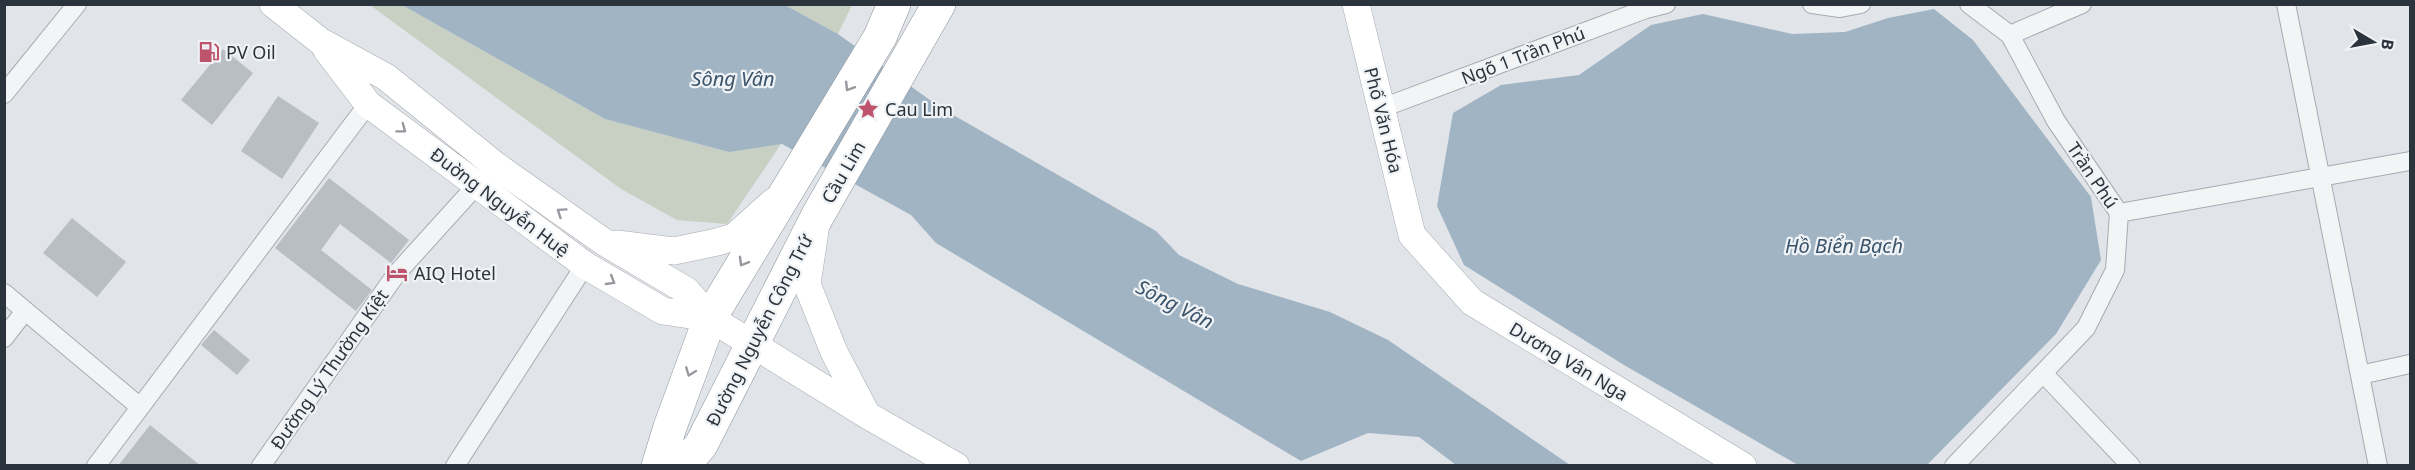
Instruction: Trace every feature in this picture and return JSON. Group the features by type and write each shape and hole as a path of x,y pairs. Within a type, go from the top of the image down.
{"highway":[{"path":"875,4 879,18 880,37"},
{"path":"658,465 710,318 880,37 894,4"},
{"name":"Cầu Lim","path":"818,215 910,55 941,8"},
{"name":"Đường Nguyễn Công Trứ","path":"693,459 818,215"}],"main road":[{"name":"Đuờng Nguyễn Huệ","path":"273,4 320,41 386,77 486,175 585,265 663,311 710,318"},
{"name":"Phố Văn Hóa","path":"1356,4 1412,235"},
{"name":"Đuờng Nguyễn Huệ","path":"320,41 368,104 687,291 710,318 867,415 956,465"},
{"path":"604,242 674,251 717,242 734,237 783,194"},
{"path":"818,215 807,284 834,352 867,415"},
{"name":"Dương Vân Nga","path":"1412,235 1472,302 1743,465"},
{"path":"641,465 670,427"}],"street":[{"path":"6,90 77,4"},
{"name":"Ngõ 1 Trần Phú","path":"1382,108 1646,9 1666,4"},
{"path":"1812,4 1840,8 1861,4"},
{"name":"Trần Phú","path":"1954,465 2086,328 2115,270 2119,213 2056,121 2010,35 1969,4"},
{"path":"2010,35 2082,4"},
{"path":"2286,4 2378,465"},
{"path":"96,465 368,104"},
{"path":"2119,213 2410,161"},
{"name":"Đường Lý Thường Kiệt","path":"261,465 397,273 486,175"},
{"path":"455,465 585,265"},
{"path":"4,293 140,407"},
{"path":"4,338 26,311"},
{"path":"2360,375 2410,364"},
{"path":"2043,373 2131,465"}],"shaded area":[{"path":"370,5 402,5 605,119 729,152 781,144 727,224 677,220 621,189"},
{"path":"785,5 852,5 838,34"}],"water":[{"name":"Sông Vân","path":"402,5 785,5 838,34 941,108 1156,231 1179,255 1238,284 1330,312 1388,340 1570,465 1456,465 1419,437 1368,433 1301,461 936,243 911,215 782,144 729,152 605,119"},
{"name":"Hồ Biển Bạch","path":"1934,9 1973,40 2091,197 2101,260 2056,334 1927,465 1798,465 1624,365 1464,265 1437,206 1453,113 1501,85 1579,75 1651,25 1703,14 1792,34 1845,32 1888,18"}],"building":[{"path":"223,49 253,73 212,125 181,100"},
{"path":"278,96 319,123 282,179 241,151"},
{"path":"329,178 409,240 391,263 340,224 321,250 372,290 356,311 275,248"},
{"path":"72,218 126,262 97,297 43,253"},
{"path":"214,330 250,360 237,375 201,345"},
{"path":"150,425 201,466 118,466"}],"place":[{"name":"PV Oil","path":"209,52"},
{"name":"Cau Lim","path":"868,109"},
{"name":"AIQ Hotel","path":"397,273"}]}
